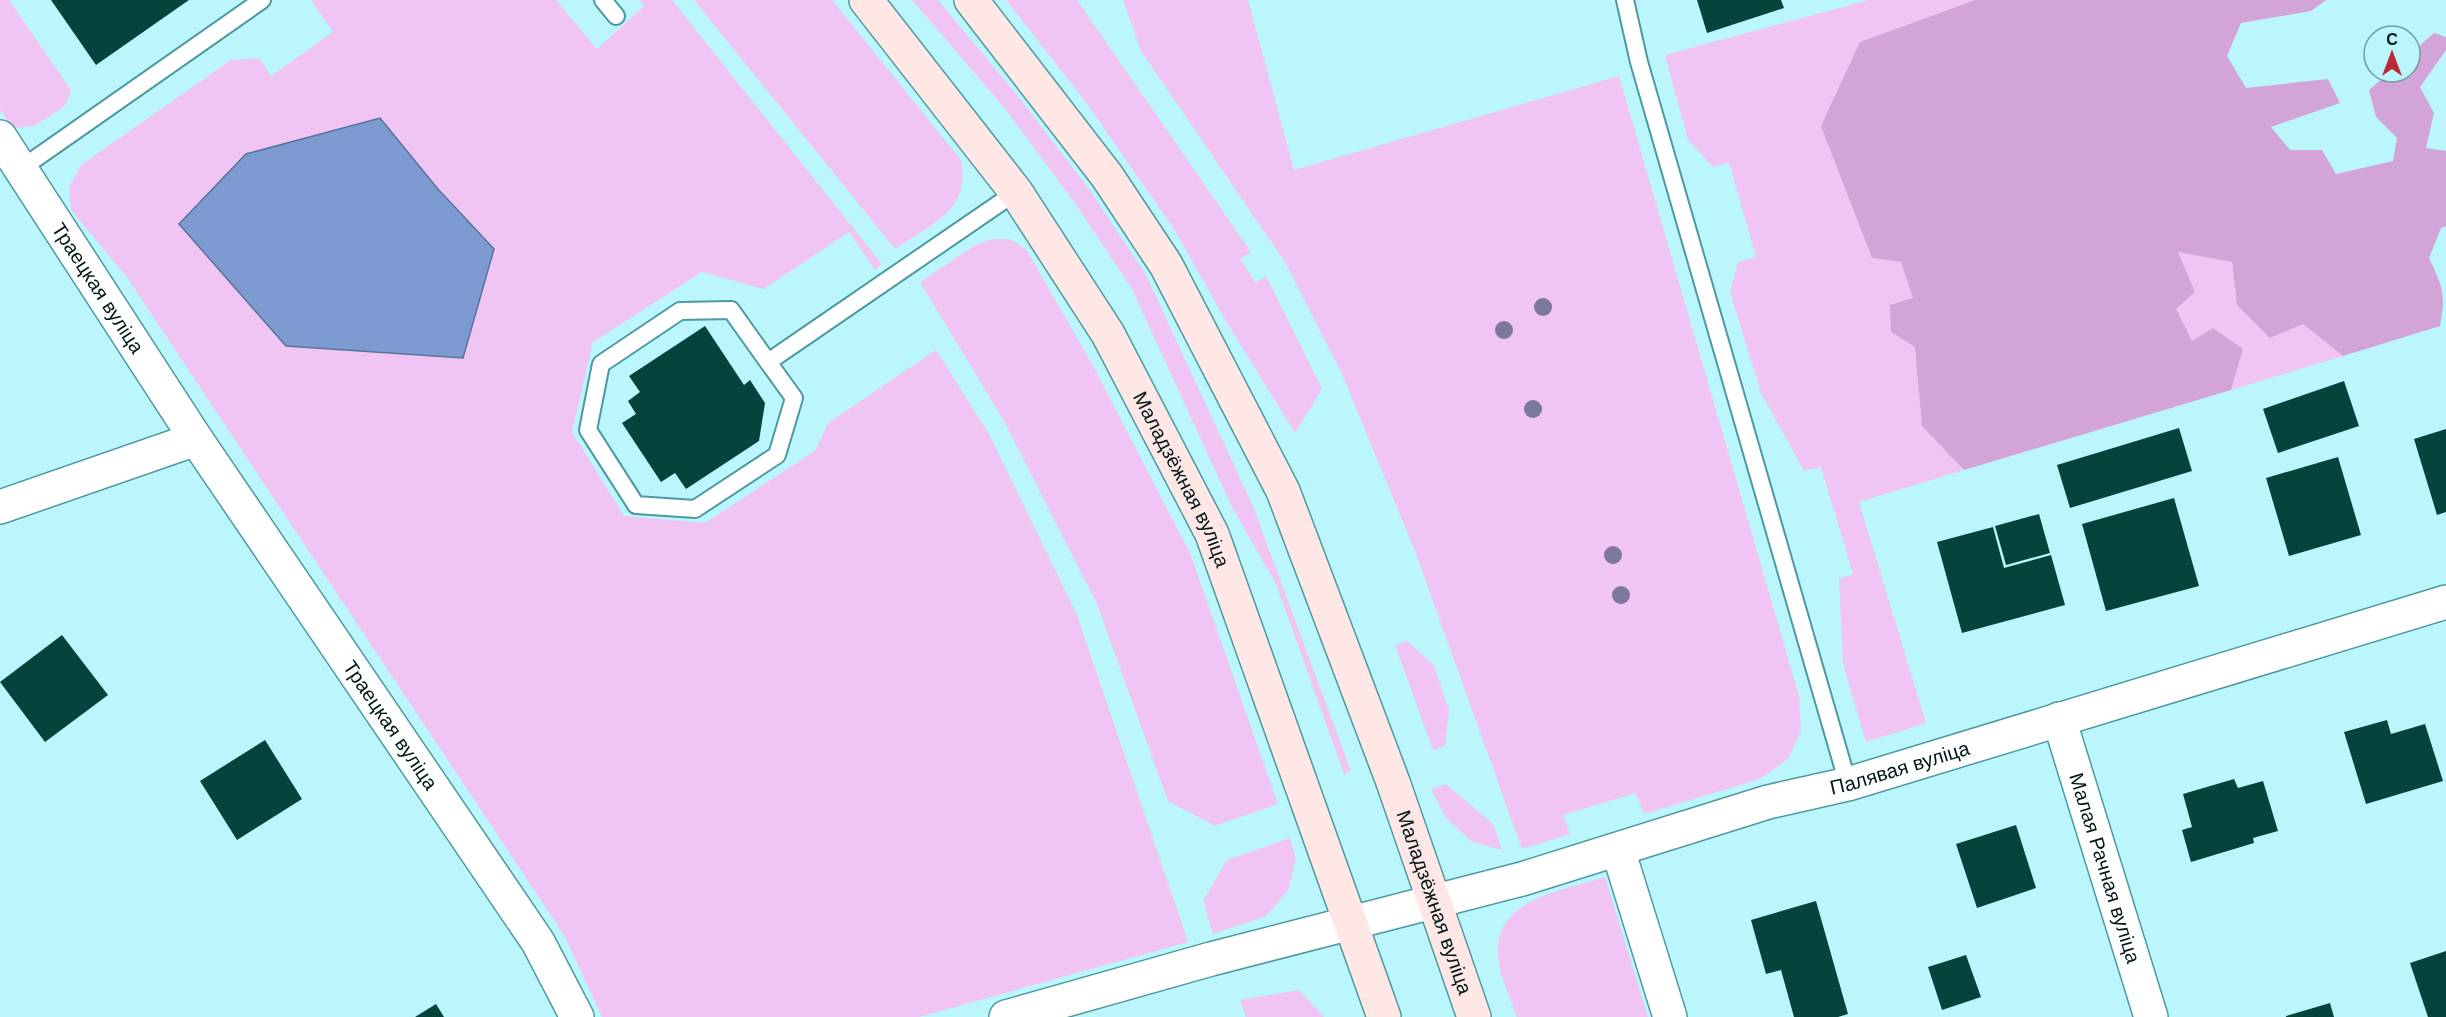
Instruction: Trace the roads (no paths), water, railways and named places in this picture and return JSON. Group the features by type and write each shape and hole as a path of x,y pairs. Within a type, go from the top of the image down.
{"main road":[{"name":"Маладзёжная вуліца","path":"866,0 1016,192 1108,334 1212,534 1384,1017"},
{"name":"Маладзёжная вуліца","path":"971,0 1107,176 1166,265 1283,491 1393,782 1474,1017"}],"street":[{"name":"Траецкая вуліца","path":"0,138 22,168 196,439 538,942 577,1017"},
{"path":"0,507 196,439"},
{"name":"Палявая вуліца","path":"1006,1017 1211,959 1522,879 1768,802 1848,784 2446,602"},
{"name":"Малая Рачная вуліца","path":"2059,719 2151,1017"},
{"path":"1618,850 1670,1017"}],"lane":[{"path":"22,168 262,0"},
{"path":"603,0 616,16"},
{"path":"1625,0 1639,62 1848,784"},
{"path":"768,362 1016,192"},
{"path":"731,310 768,362 794,398 777,455 695,509 636,505 588,430 601,364 680,311 731,310"}],"water":[{"path":"380,118 437,188 494,249 463,358 286,346 179,224 246,154"}]}
